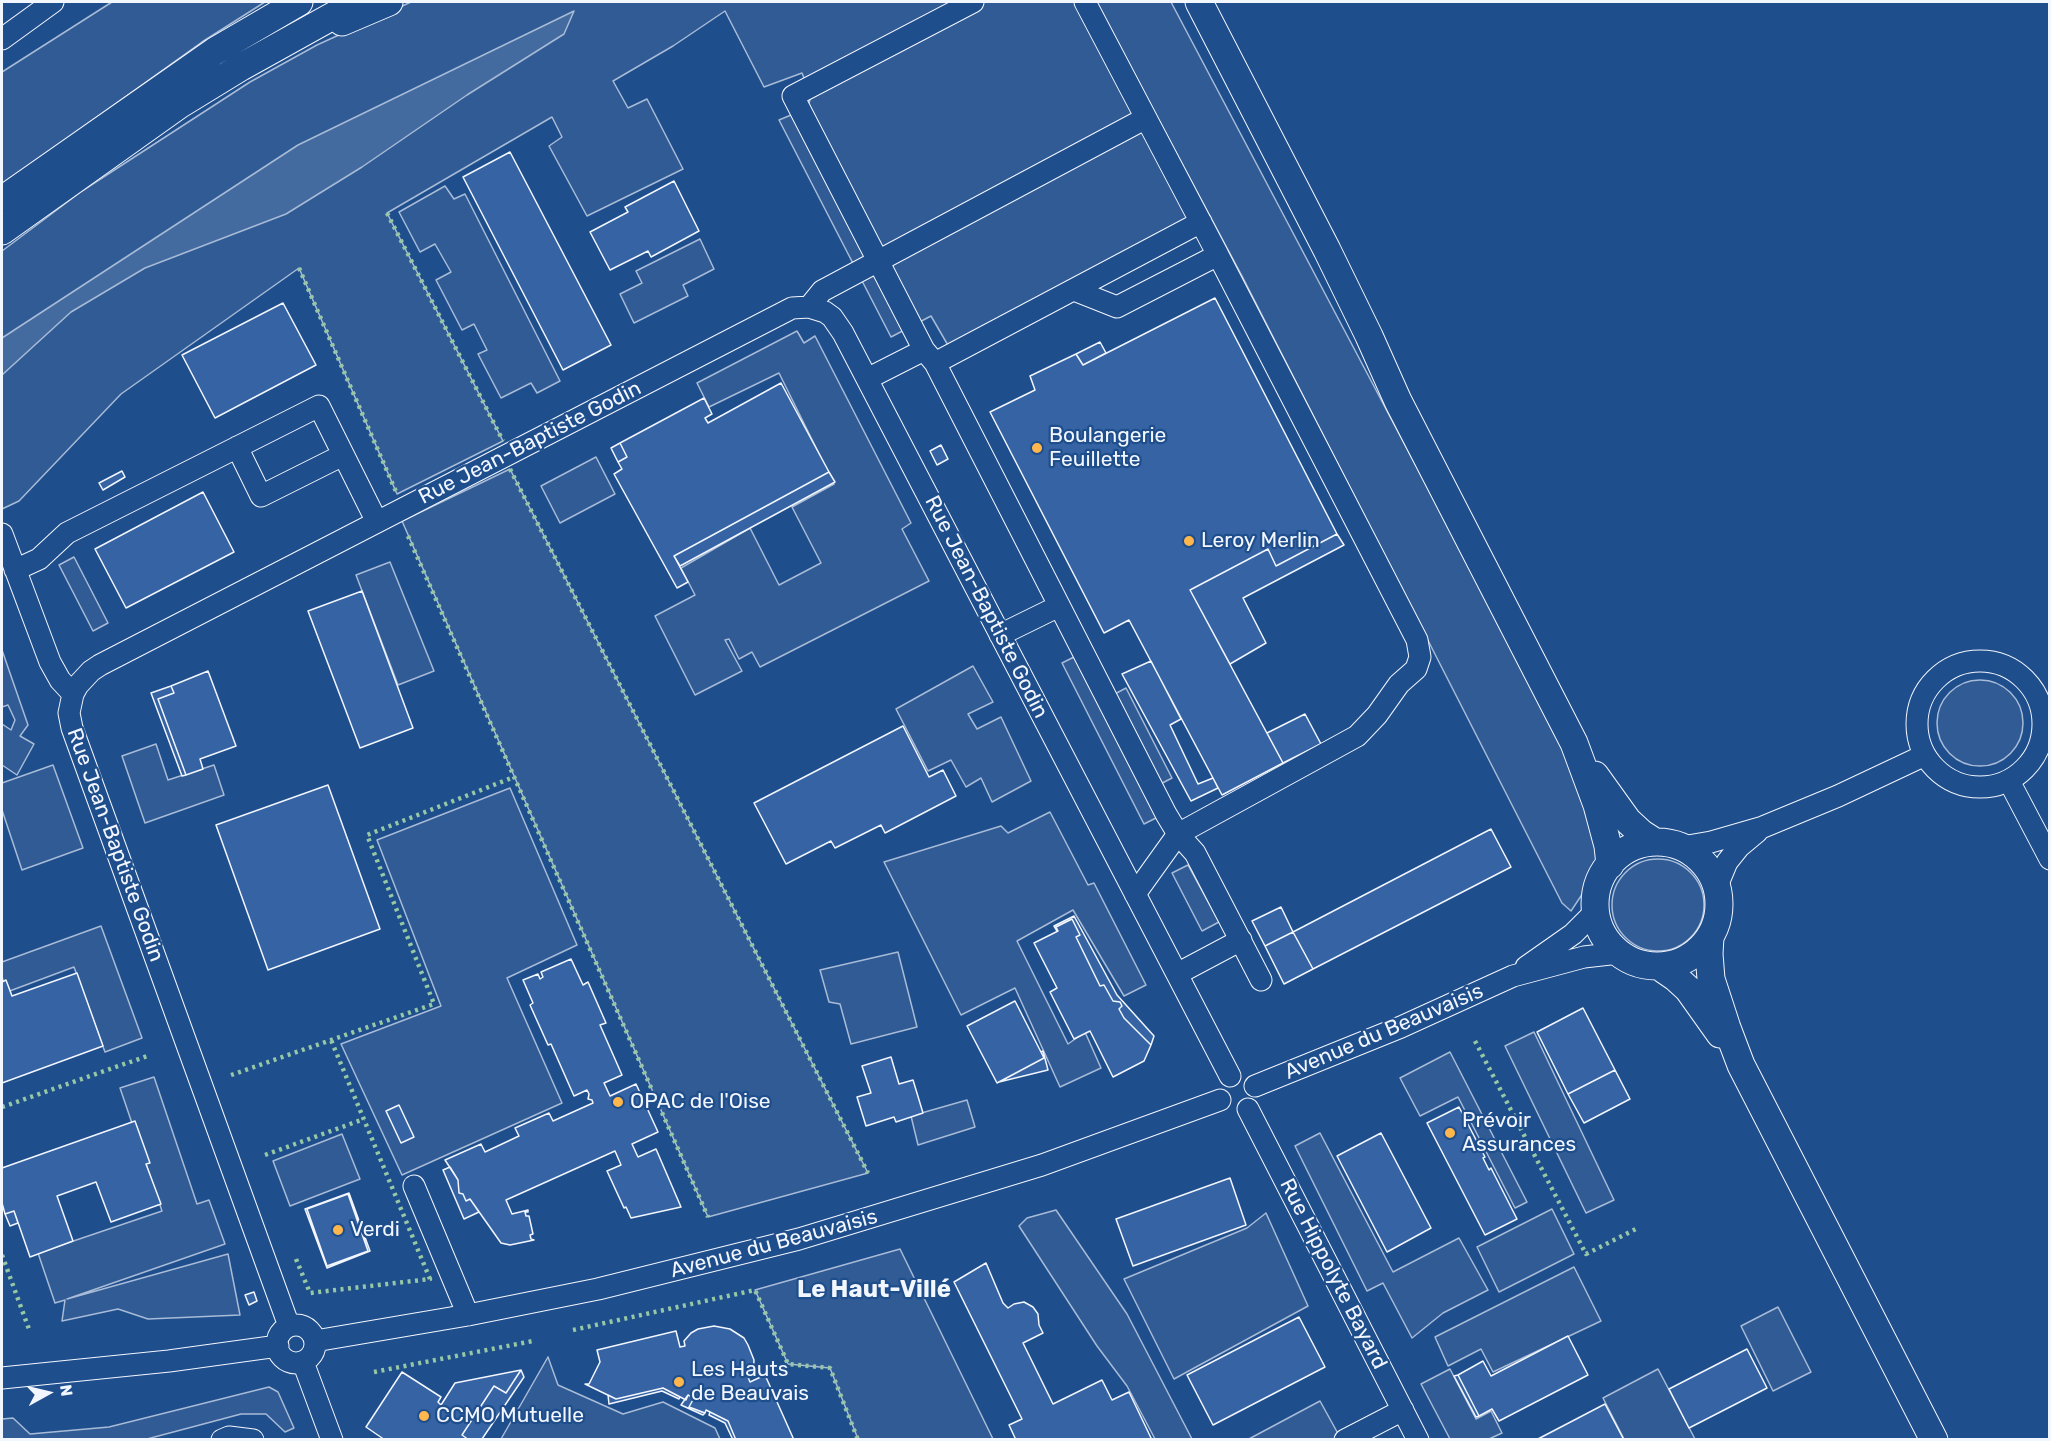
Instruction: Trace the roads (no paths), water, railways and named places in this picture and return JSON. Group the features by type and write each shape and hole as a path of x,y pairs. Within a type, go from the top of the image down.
{"main road":[{"path":"2,200 107,125 244,33 284,2"},
{"path":"244,33 299,2"},
{"path":"2,231 171,111 269,51 358,2"},
{"path":"269,51 389,2"},
{"path":"1180,2 1362,340 1398,400"},
{"path":"1199,2 1353,303 1398,400 1574,743 1597,805 1608,846 1610,865"},
{"path":"1574,743 1628,821 1641,833 1656,842 1682,847 1704,863 1717,886 1719,912 1710,937 1708,954 1711,979 1726,1028 1741,1065 1934,1440"},
{"path":"1656,842 1630,849 1610,865 1598,886 1596,911 1603,934 1619,953 1642,965 1660,967 1685,960 1699,950 1710,937"},
{"path":"1660,967 1688,989 1741,1065"}],"street":[{"path":"2,39 31,8 53,2"},
{"path":"973,2 793,96 1178,834 1194,853 1261,980"},
{"path":"1085,2 1417,640 1420,657 1416,669 1399,684 1377,716 1358,736 1178,834 1135,894"},
{"path":"809,307 822,291 1146,118"},
{"path":"867,379 930,357 1074,290 1201,222"},
{"path":"1074,290 1117,307 1218,255"},
{"name":"Rue Jean-Baptiste Godin","path":"289,1326 72,728 69,712 73,694 91,670 785,310 799,306 825,312 838,323 1230,1076"},
{"path":"15,570 39,560 67,532 319,406 376,522"},
{"path":"237,447 261,496 343,455"},
{"path":"2,534 50,662 60,680 73,694"},
{"path":"1000,635 1059,606"},
{"path":"1966,663 1993,663 2042,689 2042,733 2037,752 2025,769 2009,781 1981,788 1962,785 1937,770 1925,755 1917,729 1921,703 1929,687 1949,669 1966,663"},
{"path":"1682,847 1711,842 1763,827 1838,796 1925,755"},
{"path":"2009,781 2049,859"},
{"path":"1717,886 1733,854 1763,827"},
{"name":"Avenue du Beauvaisis","path":"1513,976 1573,934 1596,911"},
{"path":"1177,974 1241,940"},
{"name":"Avenue du Beauvaisis","path":"1255,1086 1401,1027 1513,976 1584,957 1619,953"},
{"path":"1238,1074 1246,1076 1255,1086 1256,1099 1248,1109 1241,1112 1232,1112 1220,1100 1220,1086 1230,1076 1238,1074"},
{"name":"Avenue du Beauvaisis","path":"315,1341 468,1315 598,1289 737,1255 859,1222 1042,1165 1220,1100"},
{"name":"Rue Hippolyte Bayard","path":"1248,1109 1418,1440"},
{"path":"414,1186 468,1315"},
{"path":"297,1325 307,1328 313,1334 315,1341 314,1352 303,1362 296,1363 280,1354 278,1346 280,1334 289,1326 297,1325"},
{"path":"2,1378 169,1361 278,1346"},
{"path":"303,1362 332,1440"},
{"path":"1345,1440 1403,1410"},
{"path":"222,1440 229,1437 253,1440"}],"place":[{"name":"Boulangerie Feuillette","path":"1037,448"},
{"name":"Leroy Merlin","path":"1189,541"},
{"name":"OPAC de l'Oise","path":"618,1102"},
{"name":"Prévoir Assurances","path":"1450,1133"},
{"name":"Verdi","path":"338,1230"},
{"name":"Les Hauts de Beauvais","path":"679,1382"},
{"name":"CCMO Mutuelle","path":"424,1416"}],"district":[{"name":"Le Haut-Villé","path":"874,1290"}]}
